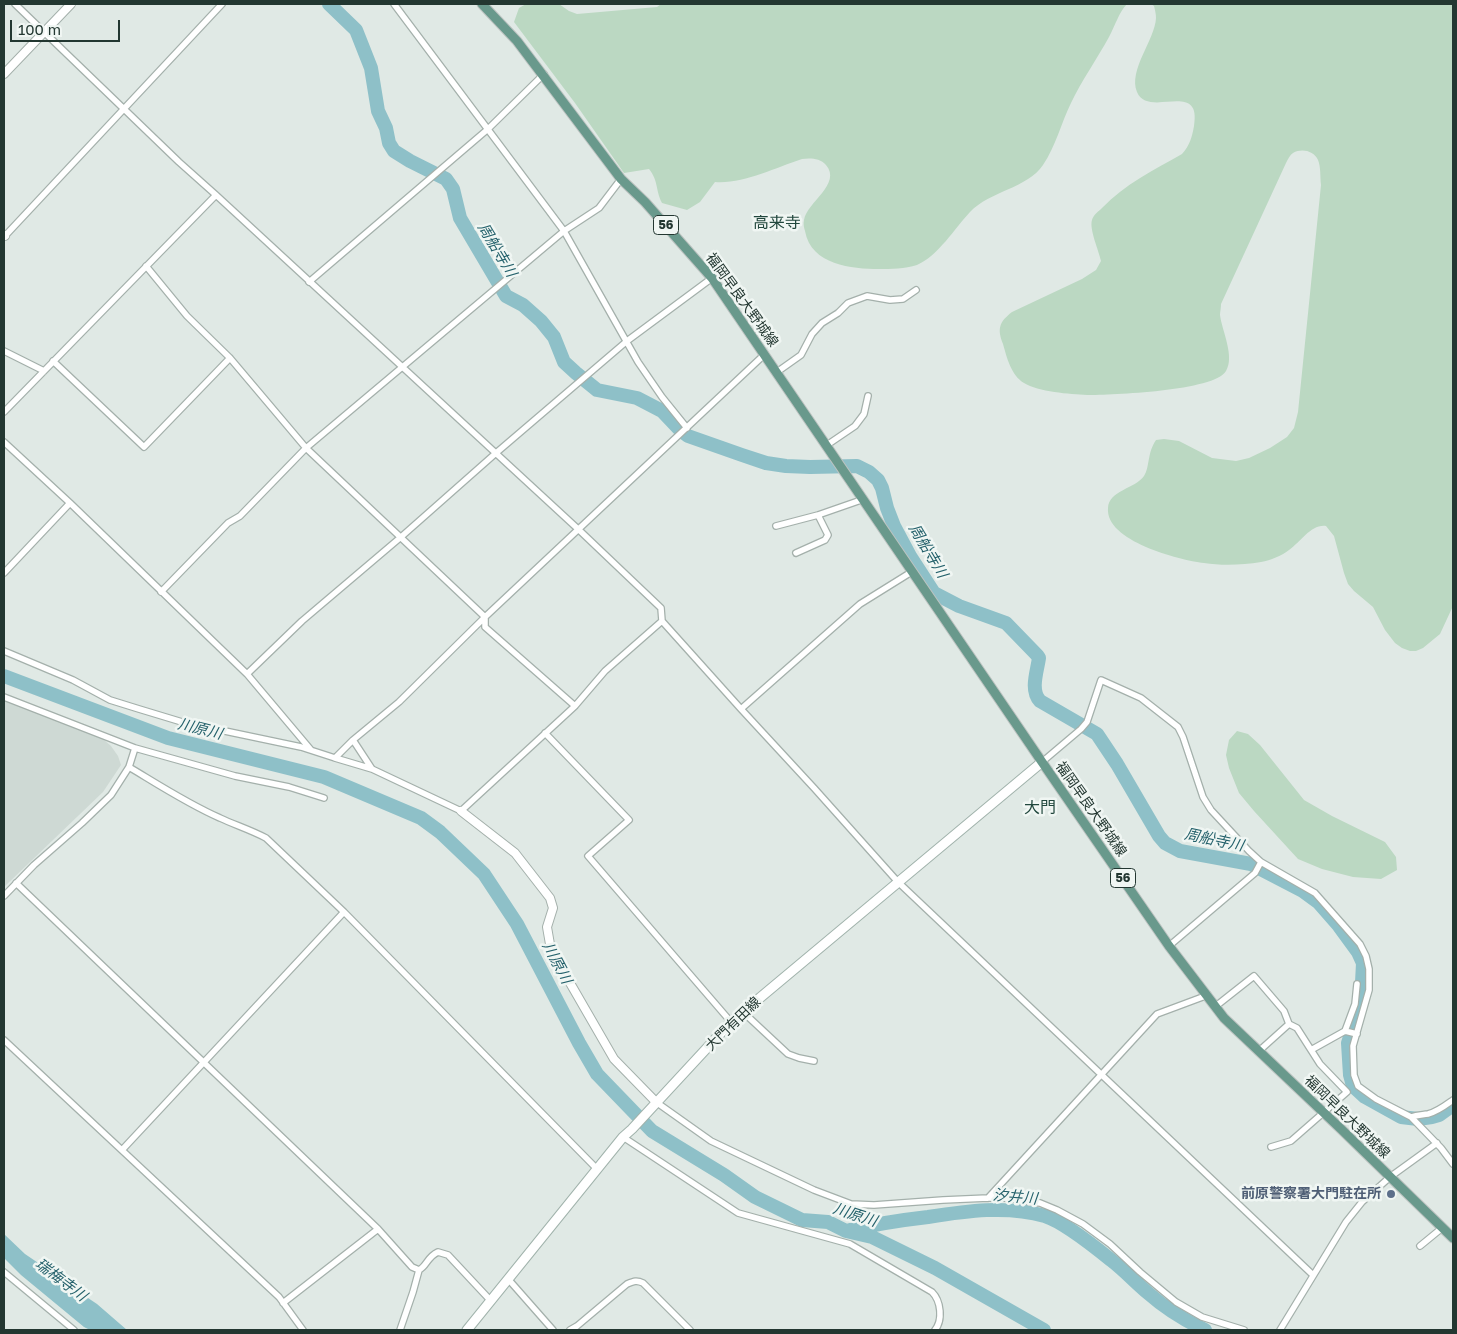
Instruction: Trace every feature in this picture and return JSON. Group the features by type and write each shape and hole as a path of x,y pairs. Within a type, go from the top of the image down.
{"main road":[{"name":"福岡早良大野城線","path":"482,4 517,41 544,74 621,179 645,202 712,278 1042,762 1170,946 1216,1006 1237,1031 1453,1238"},
{"name":"大門有田線","path":"467,1330 624,1136 731,1022 1042,762"}],"street":[{"path":"15,4 178,162 496,453 661,608 662,621 898,882 1313,1275"},
{"path":"4,74 70,4"},
{"path":"4,236 222,4"},
{"path":"394,4 564,231 638,362 662,397 687,428"},
{"path":"309,282 488,129 544,74"},
{"path":"161,592 228,523 240,516 306,448 564,231 599,208 621,179"},
{"path":"4,412 216,195"},
{"path":"146,266 186,316 230,358 306,448 485,617 485,627 575,706"},
{"path":"246,674 302,621 579,382 627,342 712,278"},
{"path":"777,372 801,355 812,334 822,323 848,304 867,296 890,300 904,299 916,290"},
{"path":"4,351 44,371"},
{"path":"335,758 353,740 399,702 485,617 765,354"},
{"path":"53,361 144,447 230,358"},
{"path":"827,445 855,426 864,414 868,396"},
{"path":"4,442 70,503 246,674 311,750"},
{"path":"776,526 818,515 864,499"},
{"path":"4,573 70,503"},
{"path":"796,553 825,540 828,535 818,515"},
{"path":"740,709 860,604 913,571"},
{"path":"461,811 575,706 605,671 662,621"},
{"path":"4,651 74,680 110,700 182,722 281,742 372,768 461,811 515,854 550,898 553,908 547,928 551,950 614,1059 656,1102 711,1142 814,1190 851,1204 874,1205 988,1198 1004,1198 1040,1203 1083,1224 1110,1244 1176,1302 1202,1317 1244,1330"},
{"path":"1042,762 1087,722 1101,680 1141,698 1178,728 1183,737 1203,797 1211,810 1261,862 1315,892 1360,944 1370,969 1369,990 1352,1046 1354,1075 1358,1086 1376,1099 1411,1117 1437,1143 1453,1164"},
{"path":"4,697 135,748 235,776 289,787 324,798"},
{"path":"546,733 629,820 588,856 731,1022"},
{"path":"353,740 372,768"},
{"path":"4,896 111,795 129,767 135,748"},
{"path":"129,767 170,792 219,818 256,832 266,838 344,912 597,1169"},
{"path":"1170,946 1255,873 1261,862"},
{"path":"16,883 378,1229 412,1267 419,1270"},
{"path":"122,1150 344,912"},
{"path":"1216,1006 1254,976 1284,1010 1289,1024 1297,1028 1320,1064 1347,1092 1291,1141 1271,1147"},
{"path":"1311,1050 1346,1031 1355,1004 1357,984"},
{"path":"988,1198 1157,1014 1208,995"},
{"path":"743,1012 788,1054 814,1060"},
{"path":"1259,1051 1289,1024"},
{"path":"1346,1031 1356,1034"},
{"path":"4,1040 279,1297 303,1330"},
{"path":"1411,1117 1429,1114 1453,1100"},
{"path":"624,1136 738,1213 850,1244 932,1292 936,1296 940,1311 939,1325 935,1330"},
{"path":"1280,1330 1346,1222 1362,1202 1390,1177 1437,1143"},
{"path":"1420,1246 1442,1228"},
{"path":"283,1303 378,1229"},
{"path":"400,1330 419,1270 423,1268 429,1258 438,1252 448,1255 491,1301"},
{"path":"4,1272 74,1330"},
{"path":"509,1280 553,1330"},
{"path":"570,1330 634,1281 643,1283 690,1330"}],"shaded area":[{"path":"4,699 103,739 118,756 121,765 103,792 4,887"}],"green space":[{"path":"526,4 559,4 577,14 657,7 661,4 1127,4 1075,94 1051,150 1036,173 978,205 925,261 908,267 879,269 857,268 834,263 815,251 809,242 804,227 806,213 827,186 830,179 830,172 826,165 818,160 802,159 737,181 715,182 700,202 687,210 662,203 649,169 624,173 575,103 514,22 519,8"},
{"path":"1151,4 1453,4 1453,606 1440,634 1423,648 1416,651 1402,648 1395,643 1385,630 1373,607 1348,584 1334,536 1326,526 1321,526 1311,531 1289,550 1272,559 1254,563 1225,565 1178,558 1146,547 1118,530 1110,520 1109,502 1117,493 1135,484 1144,476 1151,450 1156,440 1179,441 1212,458 1236,461 1249,458 1270,448 1287,437 1294,428 1298,412 1321,185 1319,163 1314,154 1300,151 1293,153 1289,157 1221,304 1220,315 1229,358 1226,371 1218,378 1184,387 1161,390 1087,395 1037,389 1020,380 1010,366 1000,334 1000,326 1004,319 1012,312 1082,279 1096,270 1101,261 1091,224 1096,213 1130,185 1182,154 1190,141 1194,126 1194,112 1190,105 1182,102 1152,102 1143,99 1137,92 1136,74 1155,27 1156,14 1154,6"},
{"path":"1237,731 1248,734 1260,745 1304,800 1385,842 1396,857 1397,870 1381,879 1353,877 1322,869 1298,859 1239,793 1226,755 1229,740"}],"water":[{"name":"瑞梅寺川","path":"4,1234 25,1254 50,1271 59,1274 67,1284 97,1304 127,1330 90,1330 84,1327 21,1275 4,1258"}],"waterway":[{"name":"周船寺川","path":"329,4 356,30 371,68 378,111 386,128 389,143 394,151 446,179 453,189 460,218 506,296 523,305 541,321 554,337 564,362 597,390 637,398 662,411 688,436 766,463 810,467 857,466 869,472 878,480 894,526 910,556 934,593 959,606 1006,623 1037,655 1039,658 1035,686 1037,697 1040,701 1097,734 1165,843 1180,851 1251,864 1303,891 1318,902 1339,926 1358,952 1363,963 1361,1002 1348,1043 1350,1075 1353,1086 1365,1097 1401,1117 1418,1119 1432,1117 1439,1115 1453,1105"},
{"name":"川原川","path":"4,676 168,738 324,777 421,818 440,832 484,874 517,924 597,1074 652,1131 724,1175 755,1197 802,1220 828,1222 846,1231 872,1237 935,1268 1044,1330"},
{"name":"汐井川","path":"850,1230 972,1211 1016,1211 1045,1216 1070,1229 1088,1242 1168,1309 1205,1330"}],"place":[{"name":"前原警察署大門駐在所","path":"1391,1194"}],"district":[{"name":"高来寺","path":"777,223"},
{"name":"大門","path":"1040,808"}]}
